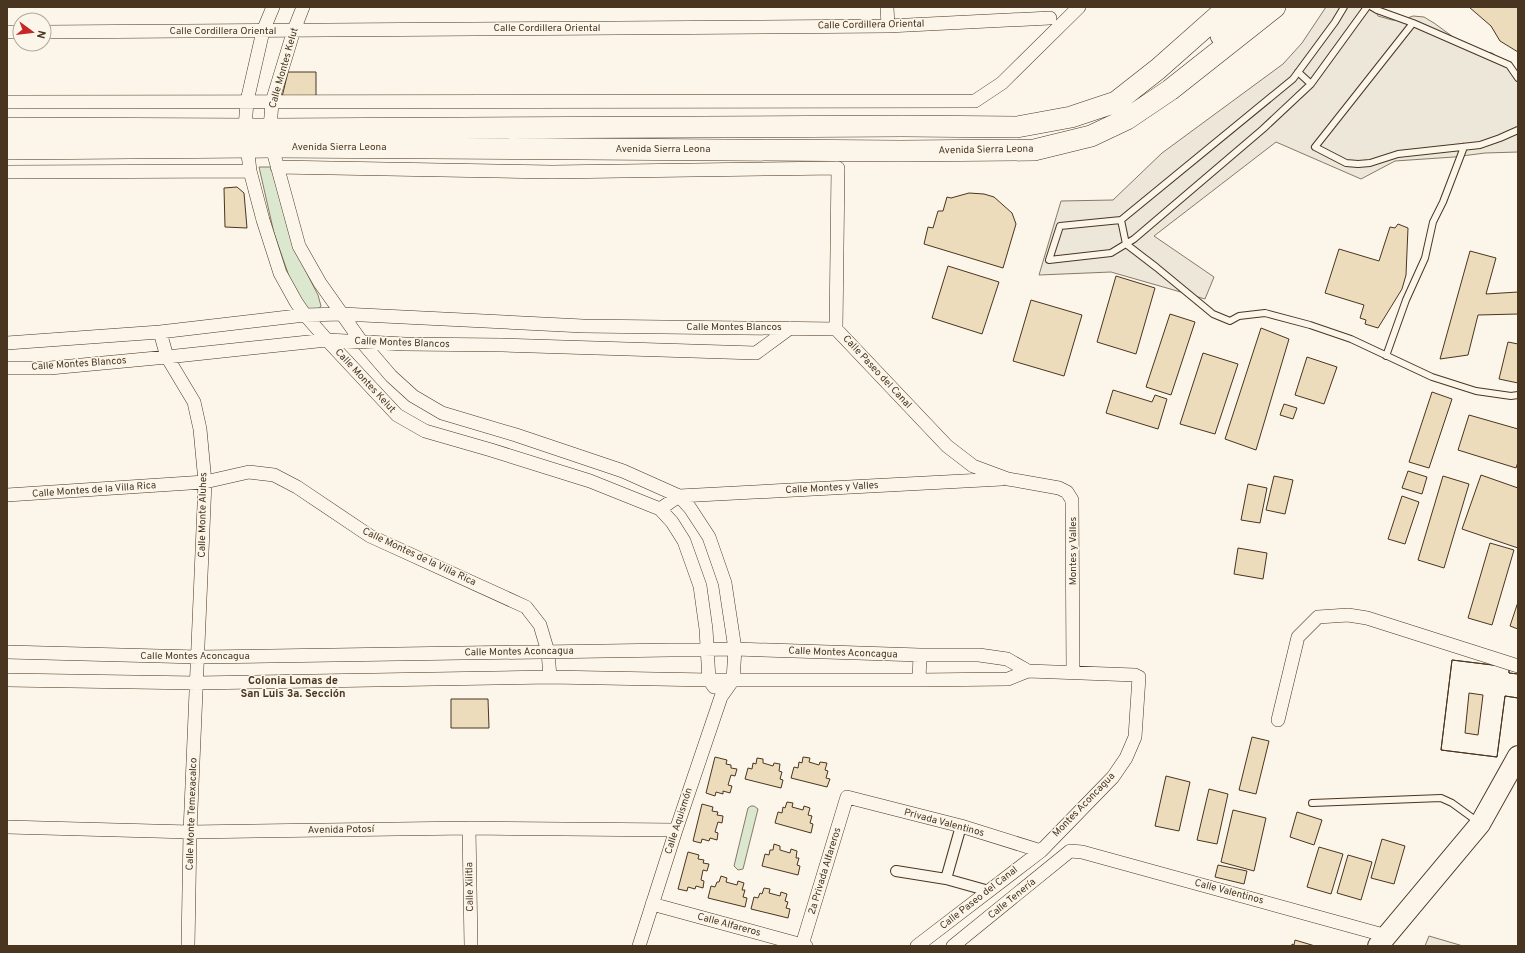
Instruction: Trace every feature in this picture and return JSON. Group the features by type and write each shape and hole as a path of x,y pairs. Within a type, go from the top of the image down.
{"highway":[{"name":"Avenida Sierra Leona","path":"7,128 246,138 461,138 895,126 1017,127 1071,117 1116,102 1158,69 1228,7"},
{"path":"1174,86 1247,7"},
{"name":"Avenida Sierra Leona","path":"461,138 893,151 1034,150 1091,136 1127,119 1174,86 1275,7"},
{"name":"Avenida Sierra Leona","path":"7,149 246,138"}],"main road":[{"path":"1382,941 1480,824 1518,756"}],"street":[{"name":"Calle Montes Kelut","path":"273,7 263,31 247,101 246,138 250,171 263,220 280,273 305,315 397,415 425,432 491,450 590,481 660,509 672,522 684,541 700,586 706,628 709,680"},
{"name":"Calle Montes Kelut","path":"303,7 294,30 272,102 271,138 277,167 299,246 320,283 361,341 391,376 413,396 442,413 516,435 623,471 679,496 690,508 708,537 725,583 735,649 733,680"},
{"path":"887,7 888,26"},
{"path":"7,102 975,101 1002,83 1080,7"},
{"name":"Calle Cordillera Oriental","path":"52,32 888,26 1049,12"},
{"path":"1049,12 1057,30"},
{"name":"Avenida Sierra Leona","path":"277,167 552,172 838,168"},
{"name":"Calle Paseo del Canal","path":"838,168 836,329 947,446 973,466 1008,479"},
{"path":"7,172 250,171"},
{"name":"Calle Montes Blancos","path":"7,343 160,332 305,315 342,314 583,326 836,329"},
{"name":"Calle Montes Blancos","path":"7,368 50,368 327,340 405,344 502,345 756,353 790,328"},
{"name":"Calle Monte Aluhes","path":"160,332 167,357 194,402 200,429 205,482 198,683"},
{"name":"Calle Montes de la Villa Rica","path":"7,495 205,482 248,472 274,475 297,487 370,536 526,607 540,625 548,652 550,677"},
{"name":"Calle Montes y Valles","path":"679,496 1008,479"},
{"name":"Montes y Valles","path":"1008,479 1059,488 1067,492 1072,500 1073,673"},
{"path":"660,509 679,496"},
{"path":"1278,720 1298,637 1318,617 1348,615 1367,618 1518,666"},
{"name":"Calle Montes Aconcagua","path":"7,652 198,657 735,649 920,656 979,655 1007,659 1028,671"},
{"path":"919,680 920,656"},
{"name":"Calle Montes Aconcagua","path":"7,680 198,683 550,677 709,680 919,680 1008,679 1028,671 1135,674 1139,677 1135,738 1126,758"},
{"path":"709,680 721,697"},
{"name":"Calle Aquismón","path":"639,946 721,697 733,680"},
{"name":"Calle Monte Temexacalco","path":"188,946 190,832 198,683"},
{"name":"Montes Aconcagua","path":"1041,851 1112,777 1126,758"},
{"name":"Privada Valentinos","path":"847,797 961,826 1041,851"},
{"name":"2a Privada Alfareros","path":"804,945 847,797"},
{"path":"946,879 961,826"},
{"name":"Avenida Potosí","path":"7,827 190,832 469,828 676,830"},
{"name":"Calle Xilitla","path":"469,828 471,946"},
{"name":"Calle Paseo del Canal","path":"917,946 1041,851"},
{"name":"Calle Valentinos","path":"1070,851 1082,852 1382,941"},
{"name":"Calle Tenería","path":"953,946 1070,851"},
{"path":"896,871 946,879 989,891"},
{"name":"Calle Alfareros","path":"652,904 804,945"}],"lane":[{"path":"1344,7 1335,22 1298,72 1287,84 1121,220 1060,226 1049,260 1111,253 1134,239 1263,129 1310,84 1367,7"},
{"path":"1372,7 1413,23 1509,65 1518,78"},
{"path":"1413,23 1316,147 1346,163 1370,163 1398,154 1464,148 1487,143 1518,130"},
{"path":"1298,72 1310,84"},
{"path":"1386,356 1406,300 1425,258 1433,222 1443,202 1464,148"},
{"path":"1121,220 1126,244 1212,314 1230,321 1239,316 1265,314 1351,339 1432,377 1476,391 1512,396 1518,395"},
{"path":"1312,802 1441,798 1452,803 1480,824"}],"green space":[{"path":"259,167 274,167 296,252 318,295 321,306 318,310 312,311 304,307 291,282 274,233"},
{"path":"751,806 758,809 743,869 738,870 734,866 748,808"}],"shaded area":[{"path":"1326,7 1373,7 1378,16 1392,20 1402,20 1413,16 1424,17 1460,42 1479,51 1492,53 1518,72 1518,152 1485,153 1454,157 1395,161 1361,179 1276,142 1154,236 1214,277 1205,299 1111,272 1039,275 1061,201 1113,200 1162,153 1283,64 1302,43"},
{"path":"1429,936 1463,946 1425,946"}],"building":[{"path":"1469,7 1518,7 1518,52 1500,41 1491,26"},
{"path":"288,72 316,72 316,98 282,97"},
{"path":"237,187 244,193 247,228 225,227 224,188"},
{"path":"969,193 984,194 994,197 1012,213 1016,224 1003,268 924,244 928,227 933,228 938,211 943,211 947,197 951,198"},
{"path":"1398,224 1408,228 1406,275 1402,289 1378,328 1365,324 1366,320 1360,318 1364,305 1325,293 1339,249 1379,261 1390,227 1395,228"},
{"path":"1470,251 1496,258 1486,294 1518,292 1518,314 1478,315 1468,355 1440,359"},
{"path":"948,266 999,282 982,334 932,318"},
{"path":"1116,276 1155,288 1136,354 1097,342"},
{"path":"1031,300 1082,315 1064,376 1013,361"},
{"path":"1170,314 1195,322 1171,395 1146,387"},
{"path":"1261,328 1289,339 1256,450 1225,439"},
{"path":"1508,342 1518,344 1518,383 1499,379"},
{"path":"1203,353 1238,364 1215,434 1180,424"},
{"path":"1307,357 1337,367 1324,404 1295,395"},
{"path":"1113,390 1152,402 1155,395 1167,399 1158,429 1106,413"},
{"path":"1432,392 1452,399 1429,468 1409,462"},
{"path":"1284,404 1297,408 1293,419 1280,415"},
{"path":"1469,415 1518,429 1518,462 1516,468 1458,450"},
{"path":"1408,471 1427,477 1422,494 1402,488"},
{"path":"1481,475 1518,488 1518,548 1462,529"},
{"path":"1274,476 1293,480 1285,514 1266,510"},
{"path":"1443,476 1469,484 1444,568 1418,560"},
{"path":"1248,484 1267,488 1260,523 1241,520"},
{"path":"1402,496 1419,502 1405,544 1388,539"},
{"path":"1490,543 1514,550 1492,625 1468,618"},
{"path":"1238,548 1267,553 1263,579 1234,574"},
{"path":"1518,602 1518,629 1510,626"},
{"path":"1452,660 1509,667 1509,673 1518,674 1518,698 1505,696 1497,757 1441,750","holes":["1469,693 1483,695 1478,735 1465,733"]},
{"path":"1452,660 1509,667 1509,673 1518,674 1518,698 1505,696 1497,757 1441,750"},
{"path":"451,699 488,699 489,728 451,728"},
{"path":"1252,737 1269,741 1256,794 1239,790"},
{"path":"715,757 727,760 726,764 731,765 731,768 737,769 735,776 731,775 728,785 732,786 730,793 723,791 723,794 716,792 715,796 706,793"},
{"path":"803,757 810,758 809,762 819,765 820,762 827,763 825,770 828,771 826,778 830,779 827,787 791,778 794,767 798,768 799,762 802,763"},
{"path":"757,758 763,759 763,763 773,766 774,763 780,764 779,771 782,772 780,779 783,780 781,788 745,779 748,768 752,769 753,763 756,764"},
{"path":"1166,776 1190,782 1179,831 1155,826"},
{"path":"1209,789 1228,794 1217,844 1197,840"},
{"path":"787,802 793,803 792,807 803,810 804,806 810,808 808,815 812,816 810,823 813,824 811,833 775,823 778,812 782,813 783,807 785,808"},
{"path":"702,804 713,807 712,811 718,812 717,815 723,816 722,823 718,822 715,832 718,833 717,840 710,838 709,841 702,839 701,843 693,841"},
{"path":"1233,810 1266,818 1254,871 1221,862"},
{"path":"1297,812 1322,820 1314,845 1290,837"},
{"path":"1382,839 1405,846 1394,884 1371,878"},
{"path":"774,844 780,846 780,850 790,853 791,849 797,851 796,858 799,858 797,865 800,866 798,875 762,866 765,854 769,855 770,850 773,850"},
{"path":"1319,847 1343,854 1331,894 1307,887"},
{"path":"688,852 699,855 698,859 704,860 703,863 709,864 707,871 703,870 701,880 704,881 703,888 696,886 695,889 688,887 687,891 678,889"},
{"path":"1348,855 1372,862 1361,900 1337,893"},
{"path":"1218,865 1247,871 1244,884 1215,877"},
{"path":"721,876 727,878 726,882 737,885 738,881 744,883 742,890 745,890 743,897 747,898 745,907 708,898 711,886 715,887"},
{"path":"764,888 770,889 769,893 780,896 781,892 787,894 785,901 788,902 786,908 790,909 788,918 751,909 754,897 758,898 760,893 762,894"},
{"path":"1295,940 1315,946 1292,946 1292,944 1294,945"}],"district":[{"name":"Colonia Lomas de San Luis 3a. Sección","path":"293,687"}]}
